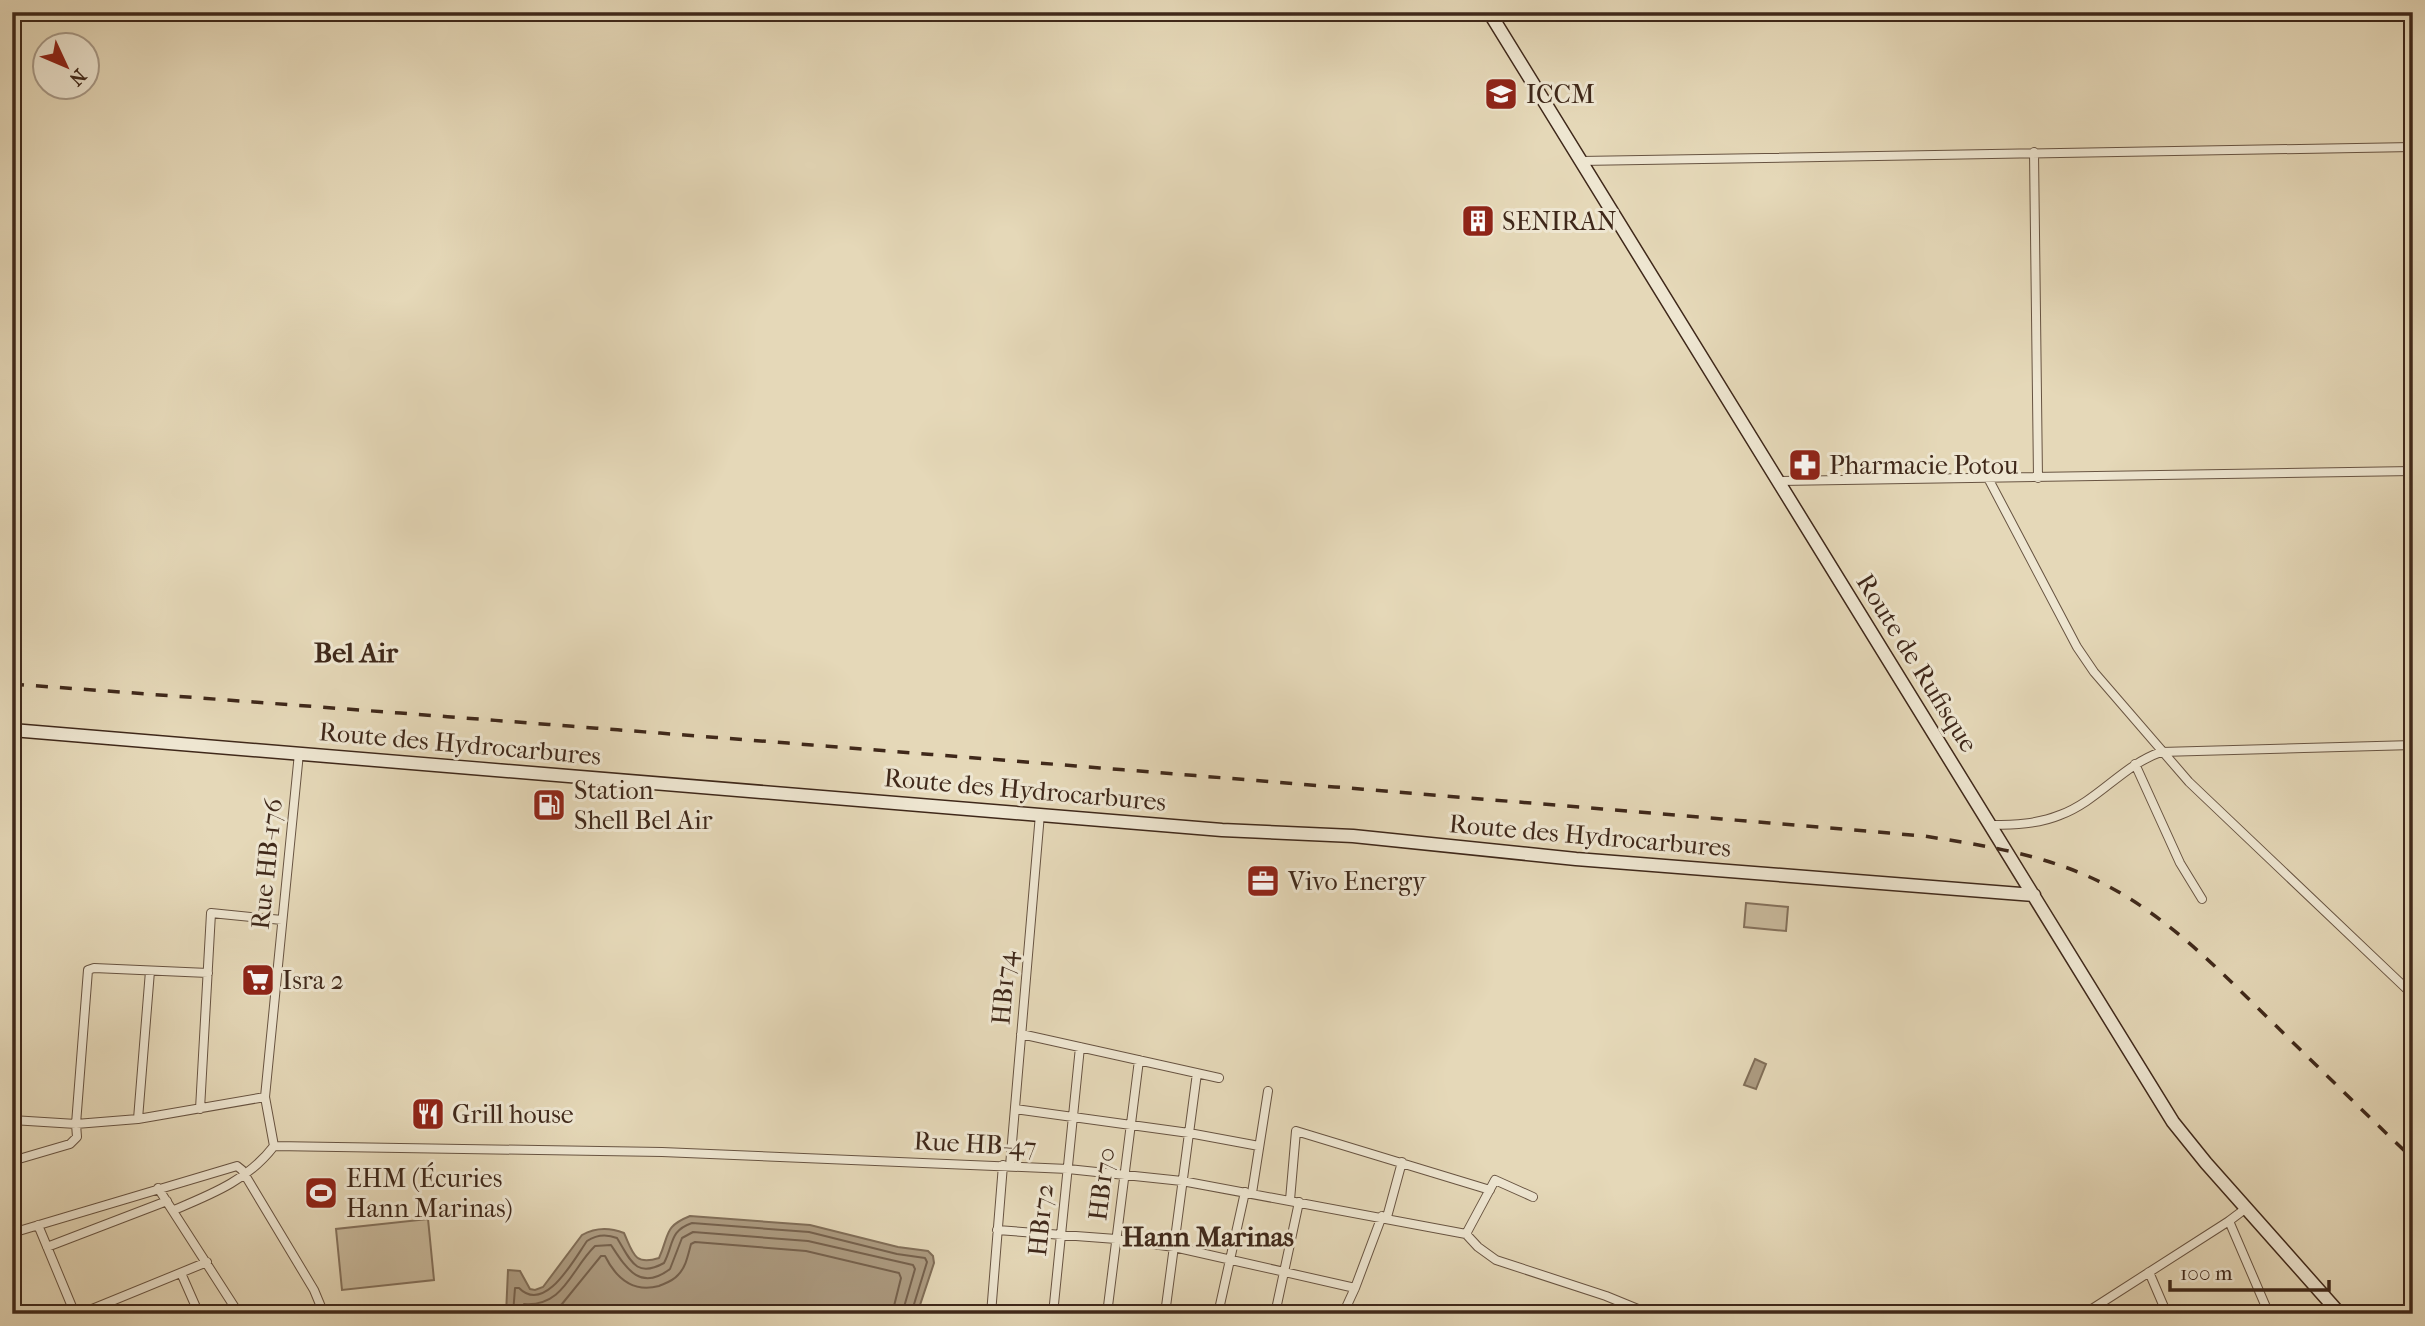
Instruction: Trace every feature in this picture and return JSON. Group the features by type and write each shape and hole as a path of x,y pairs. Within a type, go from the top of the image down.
{"street":[{"name":"Route de Rufisque","path":"1489,12 2173,1122 2245,1209 2340,1314"},
{"path":"1580,161 2413,147"},
{"path":"2034,152 2038,478"},
{"path":"1780,481 2413,471"},
{"path":"1988,478 2077,647 2094,672 2189,782 2413,995"},
{"name":"Route des Hydrocarbures","path":"12,730 1222,830 1386,839 1576,859 2034,895"},
{"path":"1991,825 2033,823 2062,815 2135,764 2161,752 2413,745"},
{"name":"Rue HB-176","path":"274,1146 265,1097 299,753"},
{"path":"2135,764 2180,863 2203,899"},
{"name":"HB174","path":"991,1314 997,1230 1015,1109 1040,814"},
{"path":"200,1109 211,913 282,920"},
{"path":"12,1161 70,1144 77,1137 87,972 90,968 208,973"},
{"path":"138,1119 150,971"},
{"path":"1021,1034 1219,1078"},
{"name":"HB172","path":"1053,1314 1080,1047"},
{"name":"HB170","path":"1107,1314 1139,1060"},
{"path":"1164,1314 1197,1073"},
{"path":"1218,1314 1228,1258 1259,1146 1268,1091"},
{"path":"12,1120 76,1124 138,1119 265,1097"},
{"path":"1015,1109 1189,1133 1259,1146"},
{"path":"1275,1314 1294,1201 1296,1131 1490,1190"},
{"path":"174,1210 225,1188 245,1175 274,1146"},
{"name":"Rue HB-47","path":"274,1146 662,1153 1007,1165 1125,1174 1182,1181 1466,1234 1496,1260 1606,1296 1650,1314"},
{"path":"1343,1314 1384,1217 1402,1162"},
{"path":"12,1233 234,1166 240,1167 314,1290 324,1314"},
{"path":"1466,1234 1495,1180 1533,1197"},
{"path":"158,1188 239,1314"},
{"path":"47,1248 167,1201"},
{"path":"2084,1314 2245,1209"},
{"path":"2229,1221 2269,1314"},
{"path":"38,1225 77,1314 207,1262"},
{"path":"997,1230 1116,1239 1174,1247 1355,1288"},
{"path":"2149,1272 2167,1314"},
{"path":"181,1273 199,1314"}],"shaded area":[{"path":"1746,903 1788,907 1786,931 1744,927"},
{"path":"428,1219 434,1280 342,1290 336,1229"}],"water":[{"path":"1755,1059 1766,1064 1756,1089 1744,1085"},
{"path":"690,1216 810,1225 898,1247 928,1251 933,1256 934,1263 917,1314 506,1314 508,1270 520,1271 530,1289 543,1287 582,1235 603,1229 624,1233 632,1252 639,1259 659,1258 668,1232 675,1224"}],"railway":[{"path":"12,684 1446,796 1924,836 1989,847 2074,870 2143,907 2187,941 2228,979 2413,1159"}],"place":[{"name":"ICCM","path":"1501,94"},
{"name":"SENIRAN","path":"1478,221"},
{"name":"Pharmacie Potou","path":"1805,465"},
{"name":"Station Shell Bel Air","path":"549,805"},
{"name":"Vivo Energy","path":"1263,881"},
{"name":"Isra 2","path":"258,980"},
{"name":"Grill house","path":"428,1114"},
{"name":"EHM (Écuries Hann Marinas)","path":"321,1193"}],"district":[{"name":"Bel Air","path":"356,652"},
{"name":"Hann Marinas","path":"1208,1236"}]}
